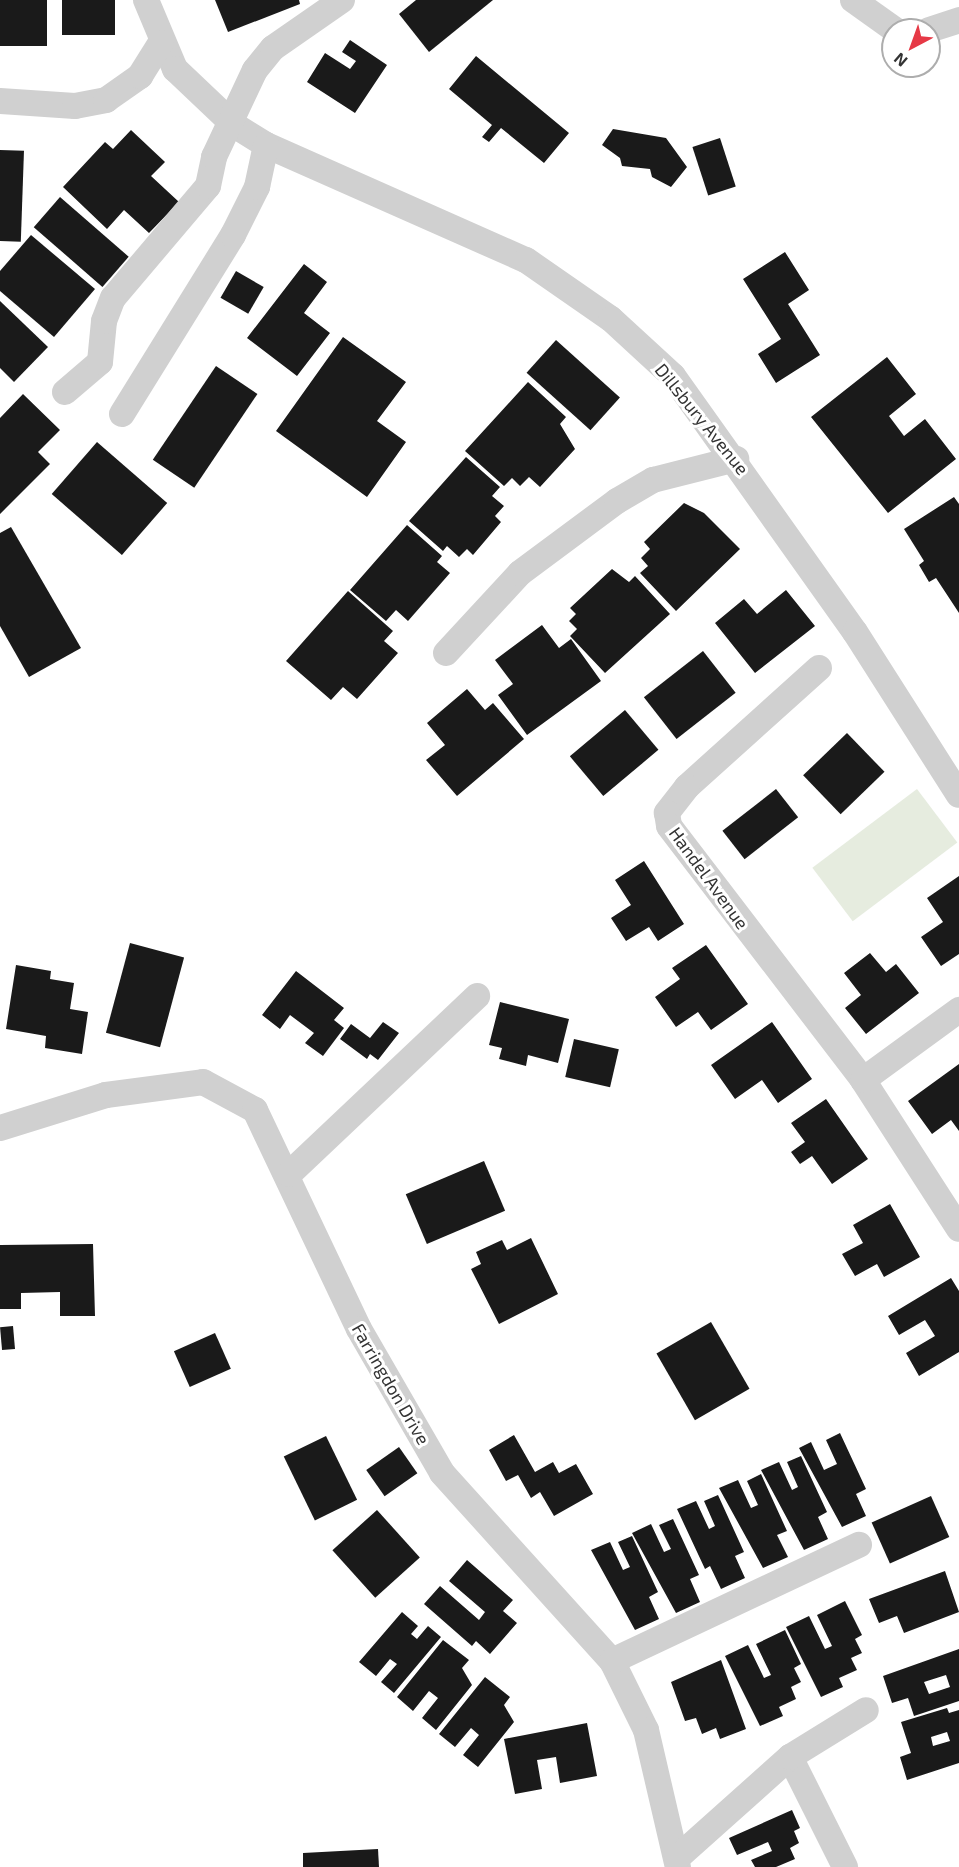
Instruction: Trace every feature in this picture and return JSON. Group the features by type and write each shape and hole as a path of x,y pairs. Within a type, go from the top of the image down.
{"street":[{"name":"Dillsbury Avenue","path":"146,0 161,43 175,69 234,125 266,145 526,260 611,319 672,376 736,459 959,795"},
{"path":"65,392 100,362 104,321 113,298 195,206 208,186 214,157 234,125 255,70 273,48 342,0"},
{"path":"853,0 881,20"},
{"path":"941,26 959,20"},
{"path":"0,101 75,106 106,100 140,76 161,43"},
{"path":"122,414 233,235 257,187 266,145"},
{"path":"446,653 520,573 617,501 653,480 736,459"},
{"name":"Handel Avenue","path":"819,668 687,787 667,813 669,826 862,1080 959,1229"},
{"path":"289,1174 477,996"},
{"path":"862,1080 959,1010"},
{"name":"Farringdon Drive","path":"0,1128 106,1095 203,1083 255,1110 289,1174 359,1329 442,1473 612,1661 646,1730 678,1862"},
{"path":"612,1661 859,1545"},
{"path":"678,1862 790,1757 866,1710"},
{"path":"790,1757 845,1867"}],"shaded area":[{"path":"917,789 957,843 853,921 812,868"}],"building":[{"path":"0,0 47,0 47,46 0,46"},
{"path":"62,0 115,0 115,35 62,35"},
{"path":"215,0 299,0 300,4 228,32"},
{"path":"416,0 493,0 429,52 399,14"},
{"path":"350,40 387,65 355,113 307,82 325,53 350,69 356,61 342,52"},
{"path":"476,56 569,133 544,163 501,128 489,142 482,137 492,125 449,89"},
{"path":"613,129 666,138 687,167 671,187 652,177 650,169 622,166 620,158 602,145"},
{"path":"131,130 165,162 151,176 179,202 149,233 124,210 107,229 63,187 105,142 113,149"},
{"path":"720,138 736,187 708,195 692,147"},
{"path":"0,150 24,151 21,242 0,241"},
{"path":"60,197 129,257 102,287 34,227"},
{"path":"31,235 95,289 54,337 0,291 0,271"},
{"path":"785,252 809,290 788,304 820,355 776,383 758,354 781,339 743,279"},
{"path":"304,264 327,282 304,313 330,333 297,376 247,338"},
{"path":"236,271 264,287 248,314 220,298"},
{"path":"0,301 48,347 14,382 0,368"},
{"path":"343,337 406,382 377,421 406,442 367,497 276,431"},
{"path":"556,340 620,398 590,430 527,373"},
{"path":"887,357 916,394 889,416 904,436 925,419 956,459 888,513 811,417"},
{"path":"216,366 257,394 194,488 153,460"},
{"path":"528,382 566,417 560,424 575,449 540,487 529,477 520,486 512,478 504,486 465,451"},
{"path":"23,394 60,430 38,452 50,464 0,514 0,418"},
{"path":"97,442 167,503 122,555 52,494"},
{"path":"466,457 500,487 492,496 504,506 495,516 501,522 473,555 467,549 459,557 447,546 443,551 409,521"},
{"path":"954,497 959,504 959,613 936,578 929,582 919,565 924,561 904,529"},
{"path":"684,503 704,513 740,549 676,611 640,573 648,566 641,558 650,549 644,542"},
{"path":"407,525 442,556 437,562 450,573 408,621 396,610 386,621 350,590"},
{"path":"11,527 81,648 29,677 0,626 0,533"},
{"path":"612,569 629,582 635,576 670,614 605,673 570,636 577,629 569,621 576,614 570,608"},
{"path":"786,590 815,626 755,673 715,623 744,599 757,614"},
{"path":"348,591 393,631 384,641 398,653 357,699 343,687 331,700 286,661"},
{"path":"542,625 559,648 571,639 601,681 527,735 498,695 513,684 495,660"},
{"path":"703,651 736,693 677,739 644,697"},
{"path":"467,689 485,710 493,703 524,739 457,796 426,760 445,745 427,723"},
{"path":"625,710 658,750 603,796 570,756"},
{"path":"847,733 885,772 841,814 803,775"},
{"path":"776,789 798,817 745,859 722,831"},
{"path":"644,861 684,924 658,941 649,927 626,941 611,918 631,905 615,880"},
{"path":"959,876 959,954 941,966 921,937 943,922 927,898"},
{"path":"130,943 184,957 160,1047 106,1033"},
{"path":"706,945 748,1004 711,1030 698,1012 676,1027 655,997 680,979 672,968"},
{"path":"870,953 886,972 896,964 919,993 866,1034 845,1008 861,995 844,973"},
{"path":"16,965 51,971 50,979 74,983 70,1009 88,1012 82,1054 45,1048 46,1036 6,1029"},
{"path":"296,971 344,1008 334,1020 344,1028 323,1056 305,1043 314,1033 290,1015 280,1029 262,1015"},
{"path":"500,1002 569,1019 558,1063 528,1055 526,1066 499,1059 502,1048 489,1045"},
{"path":"383,1022 399,1033 378,1060 370,1054 367,1059 340,1039 351,1024 370,1038"},
{"path":"772,1022 812,1079 778,1103 762,1080 735,1099 711,1065"},
{"path":"574,1039 619,1049 610,1087 565,1077"},
{"path":"959,1064 959,1131 951,1120 932,1134 908,1101"},
{"path":"826,1099 868,1159 832,1184 812,1156 800,1164 791,1152 805,1142 791,1123"},
{"path":"484,1161 505,1211 427,1244 406,1194"},
{"path":"890,1204 920,1257 884,1277 877,1264 855,1276 842,1254 863,1243 853,1225"},
{"path":"531,1238 558,1294 499,1324 471,1269 481,1264 476,1252 502,1240 507,1250"},
{"path":"93,1244 95,1316 60,1316 60,1292 21,1293 21,1309 0,1309 0,1245"},
{"path":"951,1278 959,1291 959,1352 919,1376 906,1353 935,1336 925,1320 899,1335 888,1316"},
{"path":"711,1322 750,1389 695,1420 656,1354"},
{"path":"13,1326 15,1349 2,1350 0,1327"},
{"path":"215,1333 231,1369 190,1387 174,1351"},
{"path":"840,1433 866,1489 856,1494 866,1516 842,1527 799,1448 811,1442 824,1470 837,1464 826,1440"},
{"path":"514,1435 535,1472 553,1462 559,1473 576,1464 593,1494 554,1516 540,1492 531,1498 518,1475 506,1481 489,1450"},
{"path":"326,1436 357,1500 315,1520 284,1457"},
{"path":"399,1447 417,1473 385,1496 366,1470"},
{"path":"801,1456 827,1512 818,1517 828,1539 804,1550 761,1470 779,1462 792,1490 798,1487 787,1462"},
{"path":"761,1474 787,1531 777,1535 788,1557 763,1568 719,1488 738,1480 751,1508 758,1505 747,1481"},
{"path":"718,1495 744,1552 735,1556 745,1578 721,1589 710,1566 705,1569 677,1509 696,1501 709,1529 715,1526 704,1501"},
{"path":"931,1496 949,1537 890,1564 872,1522"},
{"path":"377,1510 420,1558 375,1598 332,1550"},
{"path":"673,1519 699,1575 690,1579 700,1602 676,1613 632,1533 651,1524 664,1552 671,1549 659,1525"},
{"path":"632,1536 658,1592 649,1597 659,1619 635,1630 591,1550 610,1542 623,1570 630,1567 618,1542"},
{"path":"467,1560 513,1600 503,1611 517,1623 490,1654 476,1641 472,1646 424,1604 440,1586 479,1620 485,1612 449,1581"},
{"path":"945,1571 959,1612 904,1633 897,1616 879,1623 869,1599"},
{"path":"845,1601 862,1635 855,1639 862,1653 851,1658 857,1670 839,1678 843,1687 821,1697 786,1627 809,1616 825,1649 832,1646 817,1615"},
{"path":"402,1612 418,1626 411,1634 417,1639 428,1626 441,1637 394,1693 381,1682 397,1664 390,1659 376,1676 359,1662"},
{"path":"785,1630 801,1664 794,1668 801,1682 791,1687 796,1699 779,1707 783,1716 760,1726 725,1656 748,1645 764,1678 771,1675 756,1644"},
{"path":"443,1640 469,1660 462,1668 472,1685 436,1730 422,1718 438,1698 429,1691 413,1711 397,1697"},
{"path":"959,1649 959,1701 914,1716 908,1698 892,1703 883,1676","holes":["946,1675 950,1687 929,1694 924,1682"]},
{"path":"721,1660 746,1729 720,1739 716,1728 702,1734 696,1718 685,1721 671,1682"},
{"path":"485,1677 510,1697 504,1705 514,1722 478,1767 463,1755 479,1735 471,1728 455,1747 439,1734"},
{"path":"947,1708 949,1713 959,1710 959,1763 907,1780 900,1757 911,1753 901,1722","holes":["947,1732 950,1741 933,1746 931,1737"]},
{"path":"587,1723 597,1776 560,1783 556,1757 537,1760 542,1789 515,1794 504,1739"},
{"path":"792,1810 800,1828 794,1831 799,1843 790,1848 795,1859 776,1867 755,1867 751,1860 772,1851 768,1842 737,1855 729,1838"},
{"path":"378,1849 379,1867 303,1867 303,1853"}]}
